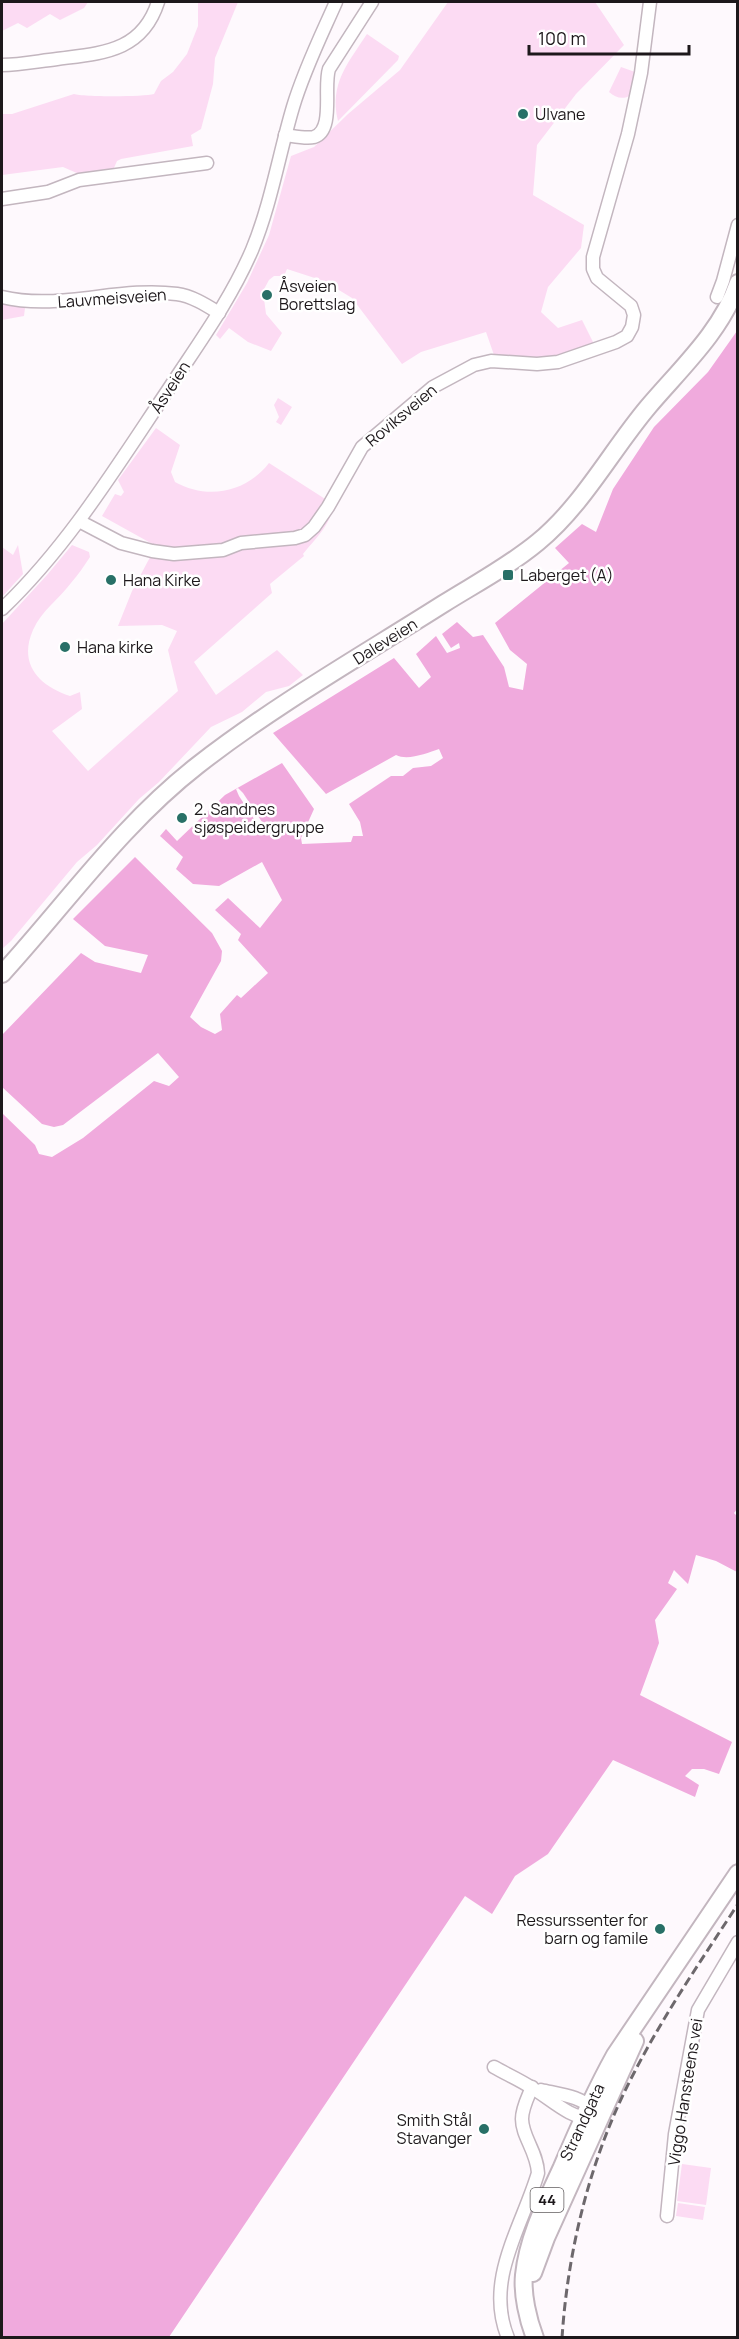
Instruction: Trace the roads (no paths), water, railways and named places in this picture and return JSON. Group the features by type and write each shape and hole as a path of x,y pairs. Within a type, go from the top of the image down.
{"main road":[{"name":"Daleveien","path":"2,974 106,853 158,799 195,767 274,710 524,553 550,531 576,502 647,409 708,337 724,314 738,283"},
{"name":"Strandgata","path":"535,2337 526,2299 524,2274 534,2233 623,2041 737,1877"}],"street":[{"path":"2,66 115,49 142,31 158,2"},
{"name":"Åsveien","path":"2,609 47,562 79,521 219,313 243,269 261,228 274,185 285,135 305,73 336,2"},
{"path":"285,135 313,138 321,133 328,116 326,78 329,69 372,2"},
{"name":"Roviksveien","path":"79,521 121,543 174,554 223,550 241,543 305,535 314,527 328,507 362,447 433,387 474,365 491,361 537,364 558,362 627,336 632,327 634,315 631,306 597,278 593,269 593,256 628,134 641,73 650,2"},
{"path":"2,199 48,192 79,180 207,163"},
{"path":"717,297 738,225"},
{"name":"Lauvmeisveien","path":"2,297 19,301 42,302 151,293 179,294 198,301 219,313"},
{"name":"Viggo Hansteens vei","path":"667,2216 675,2134 698,2010 738,1942"},
{"path":"494,2067 532,2087 574,2098 590,2114"},
{"path":"508,2337 501,2311 502,2275 507,2254 538,2173 537,2160 524,2132 522,2118 532,2087"}],"railway":[{"path":"562,2338 576,2234 606,2134 635,2071 659,2028 738,1904"}],"place":[{"name":"Ulvane","path":"523,114"},
{"name":"Åsveien Borettslag","path":"267,295"},
{"name":"Laberget (A)","path":"508,575"},
{"name":"Hana Kirke","path":"111,580"},
{"name":"Hana kirke","path":"65,647"},
{"name":"2. Sandnes sjøspeidergruppe","path":"182,818"},
{"name":"Ressurssenter for barn og famile","path":"660,1929"},
{"name":"Smith Stål Stavanger","path":"484,2129"}]}
